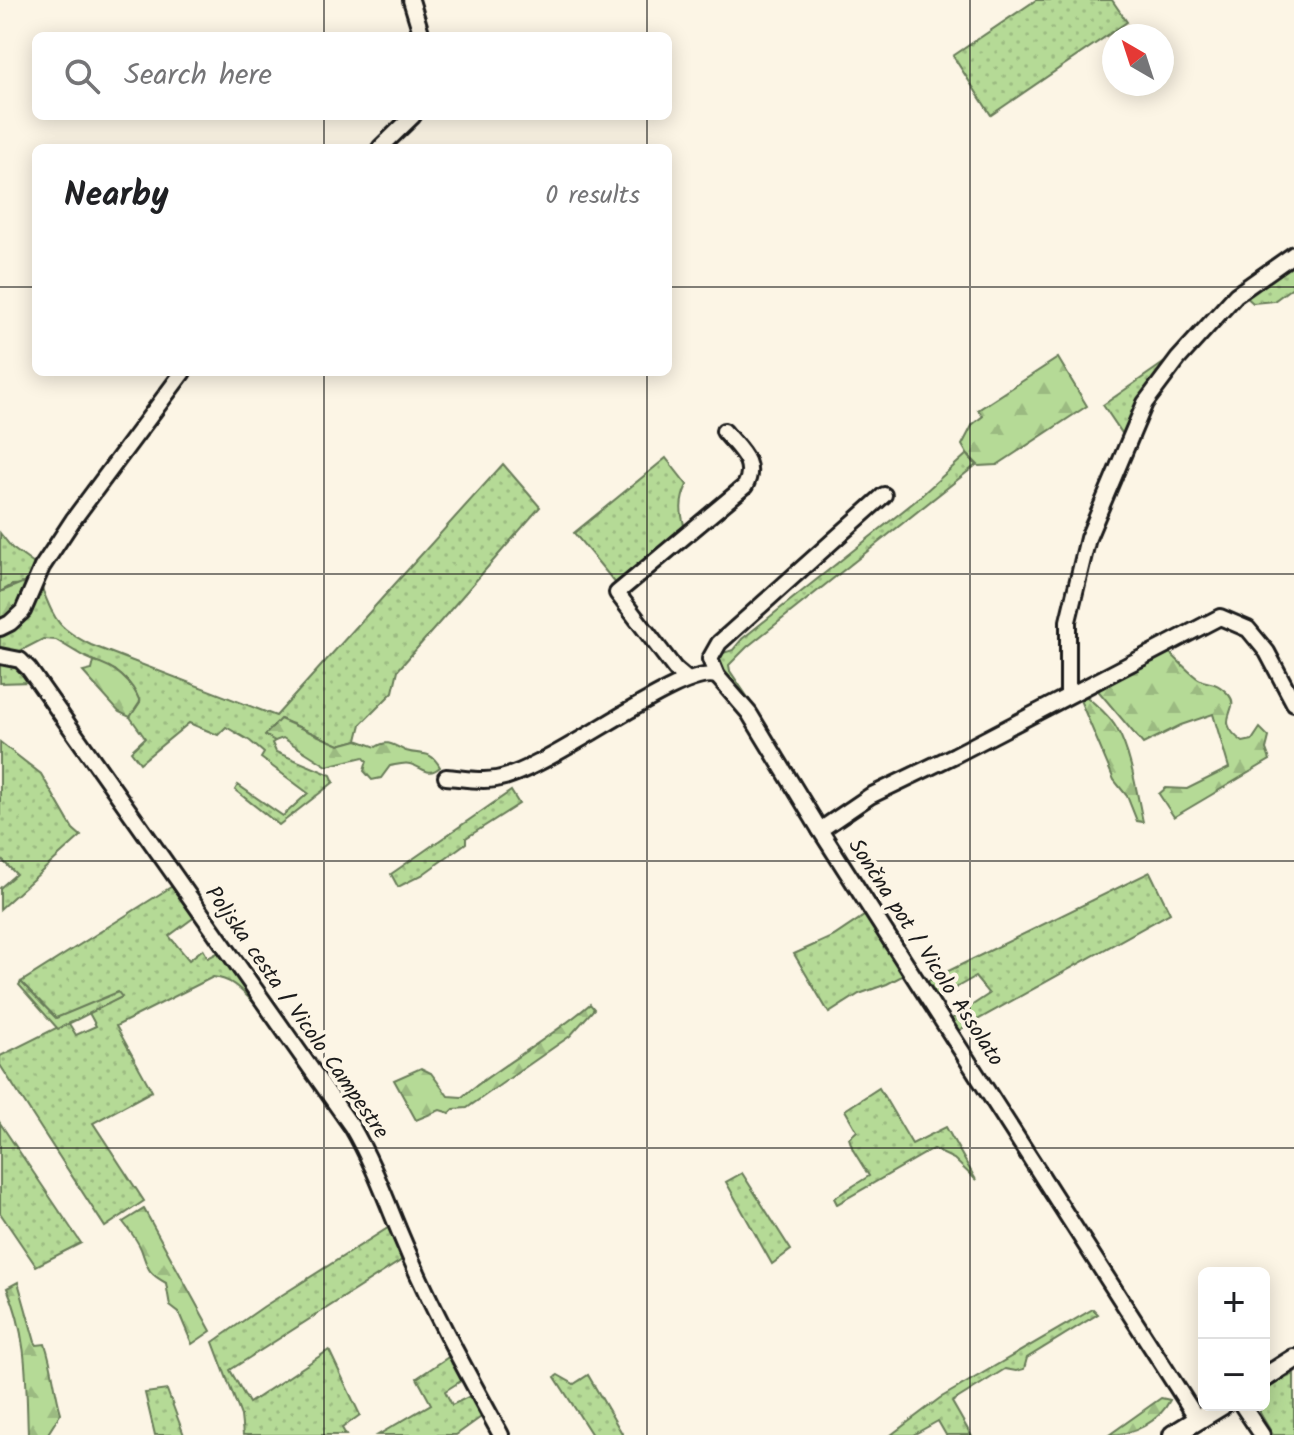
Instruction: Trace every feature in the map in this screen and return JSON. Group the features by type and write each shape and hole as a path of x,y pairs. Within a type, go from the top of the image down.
{"street":[{"path":"411,0 421,32"},
{"path":"384,144 409,120"},
{"path":"1068,694 1068,621 1088,538 1145,403 1178,359 1236,295 1294,254"},
{"path":"0,628 23,611 42,567 73,520 180,376"},
{"path":"688,680 675,669 617,593 745,486 751,475 750,464 724,431"},
{"path":"820,830 749,713 717,676 710,659 719,643 884,495"},
{"name":"Sončna pot / Vicolo Assolato","path":"1198,1420 820,830 870,796 1220,617 1248,629 1267,652 1294,703"},
{"name":"Poljska cesta / Vicolo Campestre","path":"0,656 20,660 29,669 352,1127 371,1159 403,1240 453,1346 501,1435"},
{"path":"446,777 496,779 518,772 688,680 709,674 717,676"},
{"path":"1270,1374 1294,1359"},
{"path":"1173,1435 1212,1411"},
{"path":"1246,1411 1262,1435"}],"green space":[{"path":"1036,0 1112,0 1127,22 1102,24 1102,39 991,115 953,56"},
{"path":"1294,258 1294,286 1274,301 1253,303 1244,295"},
{"path":"1175,355 1126,439 1103,405"},
{"path":"1058,358 1087,406 997,465 979,466 962,445 973,424 983,416 978,410"},
{"path":"967,454 976,465 747,647 729,665 764,725 717,664 720,654 733,650 742,639 914,502"},
{"path":"666,458 687,485 681,508 686,531 617,585 574,533"},
{"path":"503,464 540,507 398,670 393,692 361,724 357,740 339,745 281,719 266,735 275,741 272,743 276,752 331,775 334,782 279,825 235,790 238,785 283,816 308,793 261,758 264,753 250,741 226,727 218,735 189,723 140,763 131,751 145,738 130,717 140,701 128,682 115,670 56,640 43,639 20,651 0,650 0,634 26,615 41,586 58,622 79,639 276,716"},
{"path":"0,533 12,548 37,566 30,584 12,585 0,592"},
{"path":"22,583 30,584 17,608 0,621 0,592"},
{"path":"1164,647 1197,678 1219,686 1229,695 1232,705 1229,727 1243,742 1252,740 1260,728 1269,737 1266,749 1270,760 1174,817 1159,794 1166,788 1187,789 1229,768 1213,714 1181,725 1143,744 1095,687"},
{"path":"0,660 17,665 31,682 0,683"},
{"path":"94,661 115,671 133,688 140,702 130,717 119,712 83,672 92,670"},
{"path":"1077,693 1082,693 1096,705 1117,729 1130,762 1143,822 1137,821 1127,796 1114,780"},
{"path":"280,719 339,745 357,740 376,747 388,743 406,751 425,754 440,767 428,772 410,764 400,764 390,766 381,778 372,780 364,771 367,761 363,757 327,766 283,738 275,741 265,735"},
{"path":"0,742 41,774 73,829 81,836 0,909 0,888 16,874 0,858"},
{"path":"511,791 519,804 466,838 466,843 422,875 398,887 391,874"},
{"path":"1150,872 1170,913 954,1033 947,1022 989,994 975,977 934,1000 924,983"},
{"path":"174,885 196,916 169,936 189,960 203,949 208,958 219,952 254,1003 231,983 213,977 116,1026 152,1091 93,1123 144,1201 105,1227 0,1065 0,1056 68,1022 76,1035 96,1026 89,1013 121,997 56,1018 21,982"},
{"path":"867,914 906,974 859,994 829,1013 794,954 834,936"},
{"path":"21,982 56,1018 118,992 122,997 58,1029 19,985"},
{"path":"590,1004 594,1009 570,1036 467,1108 454,1109 450,1113 440,1110 416,1120 394,1080 421,1068 431,1073 448,1096 462,1097"},
{"path":"879,1088 912,1144 946,1127 976,1180 954,1159 933,1149 837,1204 834,1198 869,1176 853,1150 849,1138 857,1131 845,1110"},
{"path":"0,1123 81,1243 36,1266 0,1213"},
{"path":"742,1173 791,1250 772,1264 726,1182"},
{"path":"144,1209 211,1331 192,1344 179,1313 170,1306 166,1283 149,1269 137,1242 123,1222"},
{"path":"391,1226 405,1258 230,1370 249,1403 329,1350 360,1415 342,1428 346,1435 243,1435 241,1416 213,1342"},
{"path":"18,1282 35,1342 37,1345 45,1344 61,1413 47,1435 28,1435 22,1342 7,1288"},
{"path":"1093,1309 1098,1314 1027,1358 1024,1369 1005,1369 952,1402 971,1435 946,1435 938,1421 913,1435 891,1435 940,1398"},
{"path":"450,1356 464,1379 445,1391 452,1405 474,1394 484,1415 456,1435 378,1435 431,1404 417,1378"},
{"path":"1294,1374 1294,1435 1273,1435 1260,1413 1270,1411 1270,1387"},
{"path":"558,1375 574,1384 588,1375 623,1435 592,1435 555,1377"},
{"path":"167,1390 184,1435 155,1435 145,1393"},
{"path":"1161,1398 1170,1400 1152,1421 1136,1430 1109,1435"}]}
